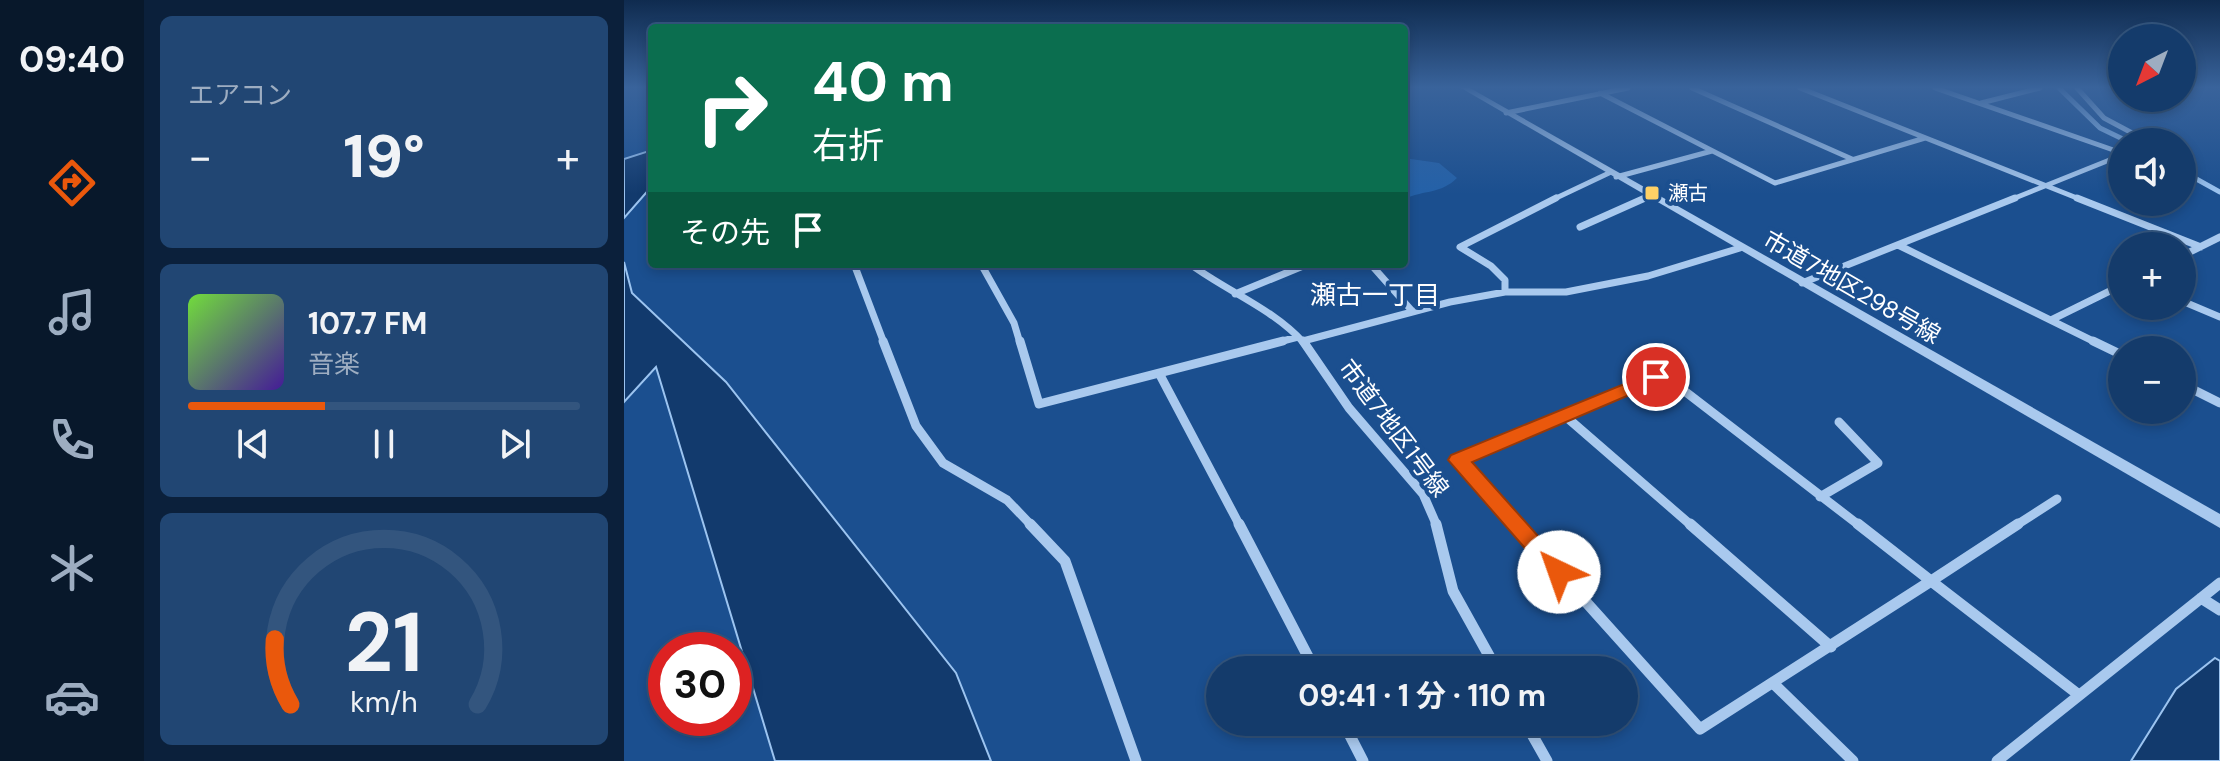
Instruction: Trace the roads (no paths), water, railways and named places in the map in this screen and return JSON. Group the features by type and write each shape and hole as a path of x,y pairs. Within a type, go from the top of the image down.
{"street":[{"name":"市道7地区298号線","path":"1524,124 2220,522"},
{"path":"1659,124 1775,183 1926,137"},
{"path":"1773,124 1853,159"},
{"path":"1891,124 2201,247"},
{"path":"2036,124 2108,149"},
{"path":"1505,292 1505,280 1491,266 1460,247 1529,215 1547,200 1612,175 1712,151"},
{"path":"1801,284 2108,160"},
{"path":"1580,227 1649,196"},
{"path":"2196,249 2220,237"},
{"path":"1898,245 2108,348"},
{"path":"983,268 1014,323 1039,404 1413,312 1505,292 1566,292 1648,276 1740,248"},
{"path":"856,268 916,426 943,463 1007,500 1065,561 1136,761"},
{"name":"市道7地区1号線","path":"1194,268 1205,278 1269,311 1300,339 1349,408 1423,494 1436,523 1453,591 1489,656"},
{"path":"1235,294 1298,268"},
{"path":"1374,268 1413,312"},
{"path":"2051,320 2108,292"},
{"path":"2196,307 2220,317"},
{"path":"1160,375 1308,656"},
{"path":"2057,499 1930,582 1831,647 1774,684 1700,729 1458,460 1656,377 1678,386 1930,582 2079,695"},
{"path":"2196,391 2220,403"},
{"path":"1564,415 1831,647"},
{"path":"1820,497 1878,463 1839,422"},
{"path":"1997,761 2220,583"},
{"path":"2201,598 2220,610"},
{"path":"1774,684 1853,761"},
{"path":"1350,736 1363,761"},
{"path":"1533,736 1547,761"}],"waterway":[{"path":"2095,124 2108,132"},
{"path":"2196,179 2220,192"}],"place":[{"name":"瀬古","path":"1652,193"}],"district":[{"name":"瀬古一丁目","path":"1375,295"}]}
